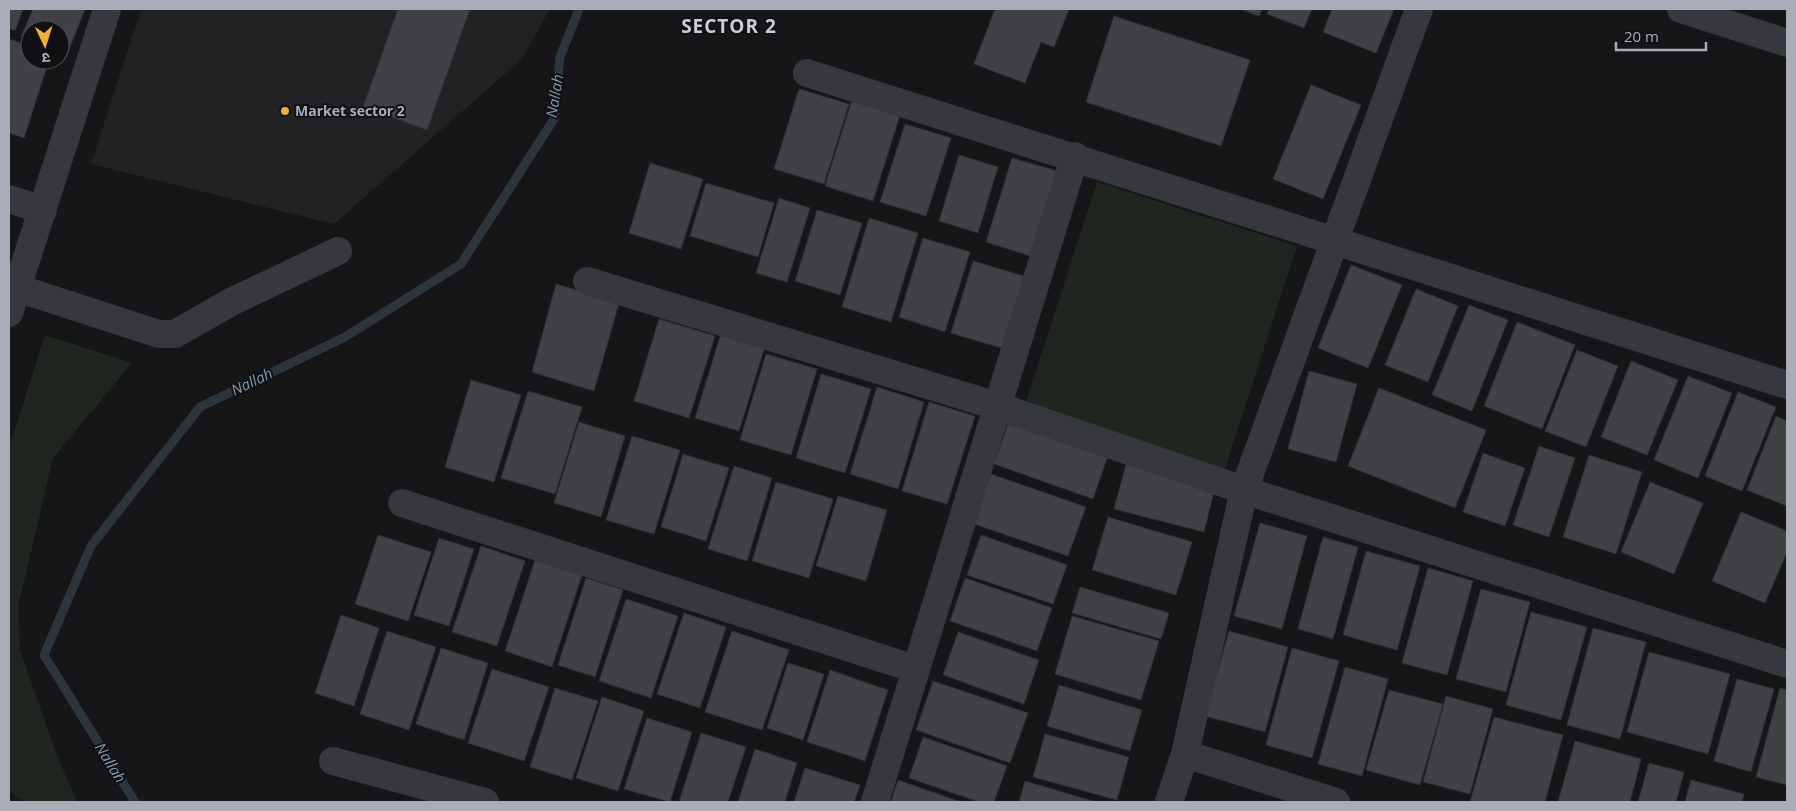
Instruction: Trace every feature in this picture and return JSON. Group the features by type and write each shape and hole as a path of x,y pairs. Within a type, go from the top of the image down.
{"street":[{"path":"9,313 107,9"},
{"path":"1169,802 1184,754 1244,490 1419,9"},
{"path":"1681,9 1787,43"},
{"path":"807,73 1075,156 1334,242 1787,385"},
{"path":"875,802 1075,156"},
{"path":"9,199 43,210"},
{"path":"17,288 159,334 175,334 231,302 338,250"},
{"path":"587,282 998,406 1244,490 1787,664"},
{"path":"402,503 915,669"},
{"path":"1184,754 1336,802"},
{"path":"333,761 485,802"}],"shaded area":[{"name":"Market sector 2","path":"141,9 550,9 522,59 334,224 91,164"},
{"path":"1097,182 1297,246 1224,472 1024,408"},
{"path":"45,335 132,363 53,458 18,607 20,650 56,753 77,802 24,802 9,791 9,448"}],"building":[{"path":"9,9 23,9 15,31 9,28"},
{"path":"33,9 85,9 70,47 70,20 28,20"},
{"path":"398,9 470,9 427,130 363,107"},
{"path":"995,9 1069,9 1054,47 1041,42 1025,83 974,64"},
{"path":"1240,9 1262,9 1259,16"},
{"path":"1269,9 1312,9 1304,28 1267,14"},
{"path":"1332,9 1394,9 1376,53 1323,32"},
{"path":"1114,16 1250,60 1221,146 1086,102"},
{"path":"9,39 20,43 20,70 46,70 24,138 9,133"},
{"path":"1311,85 1361,105 1323,199 1273,179"},
{"path":"799,89 849,104 824,184 774,169"},
{"path":"852,100 900,115 873,201 825,186"},
{"path":"905,124 951,138 926,216 880,202"},
{"path":"959,155 998,167 978,233 939,221"},
{"path":"1012,158 1057,171 1030,256 986,242"},
{"path":"650,163 703,179 681,249 629,233"},
{"path":"706,183 774,203 758,257 690,236"},
{"path":"779,198 810,208 787,282 756,273"},
{"path":"817,210 862,223 840,295 795,281"},
{"path":"869,218 918,233 891,322 842,307"},
{"path":"923,238 970,252 945,332 899,317"},
{"path":"973,261 1027,277 1005,349 951,333"},
{"path":"1351,265 1402,285 1368,368 1318,348"},
{"path":"556,284 619,303 594,391 532,372"},
{"path":"1416,289 1458,306 1428,382 1385,365"},
{"path":"1469,305 1508,320 1472,411 1432,395"},
{"path":"659,319 715,336 689,418 634,401"},
{"path":"1517,322 1575,345 1542,429 1484,406"},
{"path":"722,330 766,343 739,431 695,418"},
{"path":"1577,350 1618,366 1586,447 1545,431"},
{"path":"766,354 817,369 791,455 740,440"},
{"path":"1631,361 1678,380 1647,455 1601,437"},
{"path":"1309,371 1357,384 1336,462 1288,449"},
{"path":"821,374 871,389 845,473 796,458"},
{"path":"1688,376 1732,393 1698,478 1654,460"},
{"path":"471,380 521,395 494,482 445,467"},
{"path":"877,387 924,402 898,489 850,474"},
{"path":"1379,388 1486,430 1455,508 1348,466"},
{"path":"528,391 582,407 555,494 501,478"},
{"path":"1738,392 1776,407 1742,491 1705,476"},
{"path":"929,402 975,416 947,504 902,491"},
{"path":"1011,415 1110,450 1093,499 994,464"},
{"path":"1776,416 1787,421 1787,506 1747,490"},
{"path":"579,422 625,436 601,517 554,503"},
{"path":"632,436 680,450 654,534 606,520"},
{"path":"1539,446 1575,458 1549,537 1513,525"},
{"path":"1483,453 1525,468 1505,526 1463,512"},
{"path":"683,454 729,468 706,541 661,527"},
{"path":"1589,455 1642,472 1616,554 1563,537"},
{"path":"1127,461 1216,483 1204,532 1114,509"},
{"path":"734,466 772,478 747,561 708,549"},
{"path":"988,473 1086,507 1068,556 971,523"},
{"path":"776,482 833,499 809,578 752,561"},
{"path":"1650,482 1703,503 1674,574 1621,552"},
{"path":"838,496 887,510 866,581 816,566"},
{"path":"1741,512 1787,531 1787,552 1765,603 1712,581"},
{"path":"1108,517 1192,542 1176,595 1092,570"},
{"path":"1260,523 1307,536 1282,629 1234,616"},
{"path":"378,535 431,552 408,621 355,604"},
{"path":"981,535 1067,565 1053,604 967,575"},
{"path":"1323,537 1358,547 1333,639 1298,629"},
{"path":"439,538 474,549 449,626 414,615"},
{"path":"481,546 525,561 497,646 452,632"},
{"path":"1366,551 1420,566 1397,650 1343,635"},
{"path":"535,560 582,575 552,667 505,651"},
{"path":"1428,568 1473,581 1447,675 1402,663"},
{"path":"586,578 623,590 595,677 558,665"},
{"path":"965,578 1052,608 1037,651 950,621"},
{"path":"1080,587 1169,613 1161,639 1072,613"},
{"path":"1481,589 1530,602 1506,692 1456,679"},
{"path":"626,599 678,616 651,698 599,681"},
{"path":"1531,612 1587,627 1561,720 1506,705"},
{"path":"684,613 726,627 700,708 657,694"},
{"path":"341,615 379,628 354,706 315,693"},
{"path":"1072,616 1159,641 1141,700 1055,674"},
{"path":"1593,628 1646,642 1620,739 1567,725"},
{"path":"387,631 436,647 409,730 360,714"},
{"path":"732,631 789,650 762,730 705,712"},
{"path":"1229,631 1288,647 1265,732 1205,716"},
{"path":"958,632 1039,660 1024,704 943,675"},
{"path":"441,648 488,663 464,740 416,724"},
{"path":"1292,648 1339,661 1312,758 1266,745"},
{"path":"1649,652 1730,674 1708,754 1627,732"},
{"path":"788,663 824,674 803,740 767,728"},
{"path":"1345,667 1388,679 1362,776 1318,764"},
{"path":"492,669 549,687 524,761 468,743"},
{"path":"830,670 888,690 865,761 807,742"},
{"path":"1737,679 1774,689 1751,772 1714,761"},
{"path":"933,681 1028,713 1010,763 916,730"},
{"path":"1059,685 1142,710 1130,751 1047,726"},
{"path":"555,688 598,701 572,780 530,767"},
{"path":"1780,688 1787,690 1787,785 1756,777"},
{"path":"1389,690 1443,704 1420,785 1366,770"},
{"path":"1446,696 1493,709 1470,794 1423,782"},
{"path":"602,697 644,711 618,791 576,778"},
{"path":"1494,717 1563,735 1545,802 1470,802"},
{"path":"647,718 692,732 670,802 624,789"},
{"path":"701,733 746,747 728,802 679,802"},
{"path":"1045,734 1129,757 1117,800 1033,777"},
{"path":"923,737 1007,766 994,802 979,802 909,778"},
{"path":"1575,741 1641,759 1630,802 1558,802"},
{"path":"755,749 797,763 785,802 738,802"},
{"path":"1649,763 1684,772 1676,802 1638,802"},
{"path":"805,768 860,785 854,802 794,802"},
{"path":"898,780 961,802 891,802"},
{"path":"1691,780 1744,794 1742,802 1685,802"},
{"path":"1025,781 1096,802 1019,802"}],"waterway":[{"name":"Nallah","path":"135,802 44,655 91,546 200,407 345,337 461,264 554,119 560,57 579,9"}],"place":[{"name":"Market sector 2","path":"285,111"}],"district":[{"name":"SECTOR 2","path":"729,26"}]}
